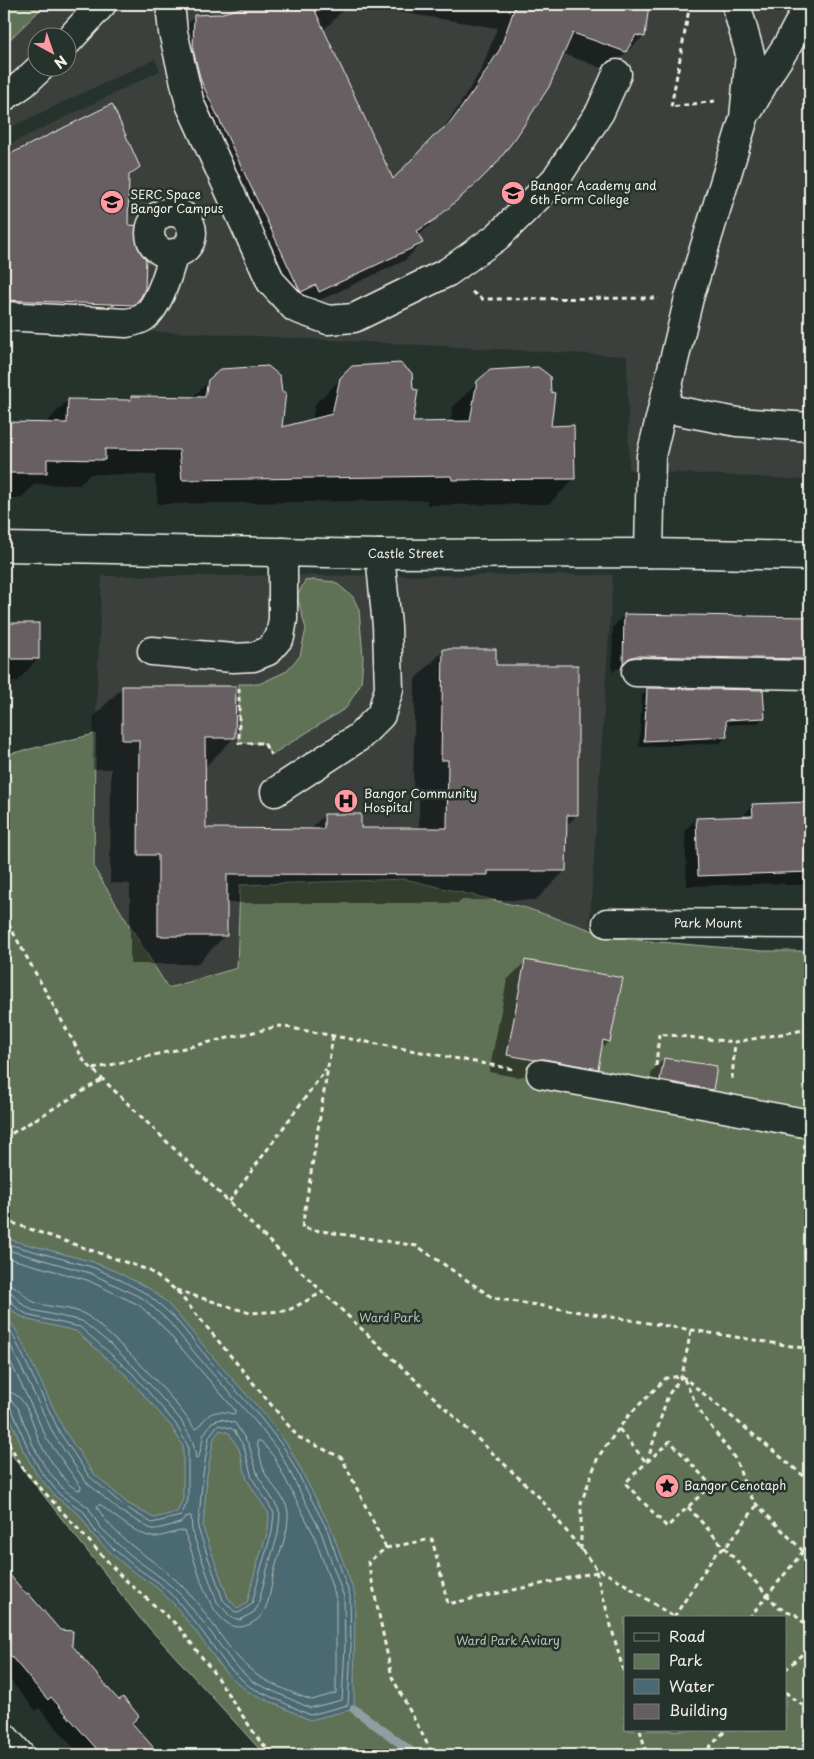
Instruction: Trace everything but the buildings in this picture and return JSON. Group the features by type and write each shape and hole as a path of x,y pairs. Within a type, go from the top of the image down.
{"street":[{"path":"78,31 102,4"},
{"path":"170,4 173,32 190,104 271,282 295,308 328,320 354,318 448,272 498,237 555,180 600,112 617,74"},
{"path":"649,553 651,456 689,298 745,108 750,54 736,4"},
{"path":"745,108 788,44 809,4"},
{"path":"4,97 29,78"},
{"path":"4,316 126,324 142,319 152,310 170,269 174,253"},
{"path":"662,408 738,422 810,427"},
{"name":"Castle Street","path":"4,547 380,554 649,553 810,556"},
{"path":"152,651 233,658 253,657 268,651 280,636 283,619 283,552"},
{"path":"275,792 359,737 381,715 389,689 387,626 380,554"},
{"path":"636,672 810,675"},
{"name":"Park Mount","path":"607,923 810,924"},
{"path":"541,1074 810,1124"},
{"path":"4,1737 20,1755"}],"path":[{"path":"690,4 671,107 745,108"},
{"path":"448,272 482,299 689,298"},
{"path":"233,658 239,684 239,743 264,742 270,755"},
{"path":"4,916 84,1061 322,1292 540,1498 596,1570 624,1673"},
{"path":"93,1069 280,1026 541,1074"},
{"path":"652,1095 659,1034 735,1042 810,1029"},
{"path":"333,1036 302,1228 417,1246 493,1298 810,1349"},
{"path":"729,1109 735,1042"},
{"path":"229,1202 328,1068"},
{"path":"4,1138 103,1079"},
{"path":"4,1220 148,1270 176,1290 298,1437 342,1458 386,1548"},
{"path":"176,1290 250,1313 287,1311 322,1292"},
{"path":"647,1462 668,1395 682,1376 691,1330"},
{"path":"682,1376 700,1412 736,1460 747,1491 757,1505 803,1551"},
{"path":"581,1550 581,1503 598,1457 628,1416 666,1378 682,1376 810,1480"},
{"path":"619,1429 647,1462"},
{"path":"4,1435 24,1470 122,1578 178,1626 211,1669 261,1743 276,1755"},
{"path":"670,1441 711,1485 667,1527 625,1483 647,1462 670,1441"},
{"path":"675,1616 716,1553 726,1547 757,1505"},
{"path":"688,1507 779,1608 795,1614 810,1629"},
{"path":"440,1755 430,1748 392,1677 368,1562 386,1548 432,1539 448,1604 596,1570 620,1581 672,1616"},
{"path":"750,1616 810,1543"},
{"path":"786,1669 810,1647"},
{"path":"786,1693 810,1710"},
{"path":"641,1732 647,1755"},
{"path":"702,1755 724,1732"}],"shaded area":[{"name":"Bangor Academy and 6th Form College","path":"4,4 810,4 810,480 629,470 627,356 201,333 4,328 4,147 160,71 155,59 4,130"},
{"name":"Bangor Community Hospital","path":"613,575 589,930 526,908 405,879 241,885 238,968 168,988 94,868 95,734 102,576"}],"green space":[{"path":"4,4 46,4 4,45"},
{"path":"305,581 335,582 353,597 359,610 363,657 361,683 346,708 271,755 264,743 239,743 239,684 259,684 285,672 300,656 306,629 297,596"},
{"name":"Ward Park","path":"95,734 94,868 168,988 237,968 240,885 405,879 526,908 615,938 763,951 810,951 810,1755 265,1755 139,1617 4,1445 4,755"}],"water":[{"path":"4,1238 93,1262 117,1272 150,1289 164,1300 264,1414 289,1447 331,1528 355,1595 354,1709 310,1720 247,1691 224,1671 173,1603 156,1587 112,1554 92,1534 80,1515 56,1497 36,1473 23,1450 9,1414 4,1407 4,1313 16,1330 64,1430 93,1473 127,1503 154,1518 177,1512 183,1499 183,1446 171,1426 128,1377 76,1331 28,1320 15,1313 4,1300","holes":["220,1430 229,1433 239,1449 247,1480 269,1514 268,1531 247,1603 238,1609 228,1598 203,1528 207,1475 214,1438"]}],"waterway":[{"path":"354,1709 416,1755"}],"place":[{"name":"Bangor Academy and 6th Form College","path":"513,193"},
{"name":"SERC Space Bangor Campus","path":"112,202"},
{"name":"Bangor Community Hospital","path":"346,801"},
{"name":"Bangor Cenotaph","path":"667,1486"}],"park label":[{"name":"Ward Park Aviary","path":"508,1641"}]}
